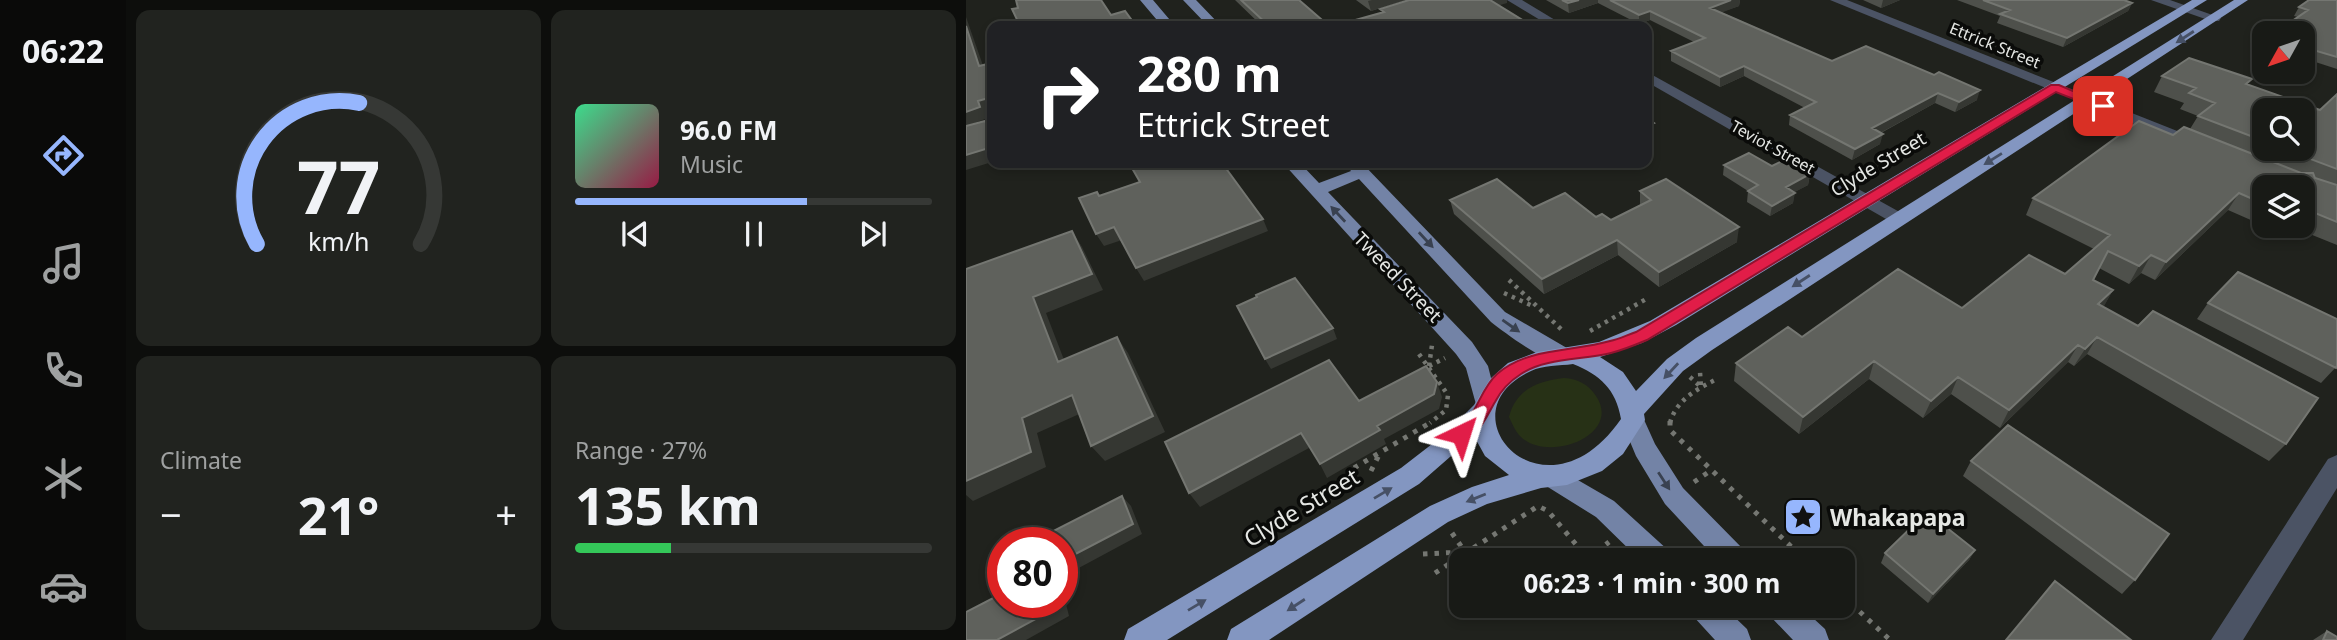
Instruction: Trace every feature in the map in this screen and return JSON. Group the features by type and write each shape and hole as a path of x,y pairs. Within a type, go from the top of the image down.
{"highway":[{"name":"Clyde Street","path":"1139,640 1410,476 1454,441 1484,407 1502,380 1516,369 1572,346 1612,347 1641,336 2201,0"},
{"path":"1242,640 1439,514 1481,495 1590,465 1607,454 1632,416 1684,358 2242,0"},
{"path":"1572,346 1622,383 1632,416"},
{"path":"1484,407 1483,427 1487,441 1498,456 1514,467 1547,477"}],"main road":[{"path":"1146,0 1165,21"},
{"path":"1189,0 1210,21"},
{"name":"Tweed Street","path":"1296,168 1464,348 1477,366 1484,407"},
{"path":"1316,190 1356,168"},
{"path":"1359,168 1498,317 1522,334 1572,346"},
{"path":"1632,416 1645,449 1674,496 1724,548"},
{"path":"1547,477 1605,509 1647,548"},
{"path":"1715,618 1736,640"},
{"path":"1792,618 1814,640"}],"street":[{"path":"1513,0 1550,21"},
{"name":"Ettrick Street","path":"1836,0 2214,151"},
{"path":"2157,0 2215,18"},
{"name":"Teviot Street","path":"1652,79 1899,219"},
{"path":"966,133 987,127"},
{"path":"2226,640 2337,466"}],"path":[{"path":"1509,280 1572,346 1647,298"},
{"path":"1493,289 1539,309"},
{"path":"1429,366 1431,348"},
{"path":"1354,468 1441,416 1446,410 1448,395 1419,354"},
{"path":"1429,366 1447,357"},
{"path":"1699,369 1701,387"},
{"path":"1685,373 1701,387"},
{"path":"1717,379 1681,402 1668,422 1674,436 1792,548"},
{"path":"1367,479 1381,452"},
{"path":"1674,496 1710,471"},
{"path":"1471,548 1525,512 1542,506 1579,548"},
{"path":"1447,525 1462,548"},
{"path":"1603,548 1628,528"},
{"path":"1425,554 1449,553"},
{"path":"1435,573 1449,563"},
{"path":"1855,607 1890,640"}],"green space":[{"path":"1564,378 1590,388 1602,410 1599,423 1591,434 1578,442 1547,447 1532,444 1520,436 1514,427 1509,417 1512,407 1529,388 1545,381"}],"building":[{"path":"1016,0 1101,0 1111,15 1125,11 1132,21 1018,21 1012,9 1018,8"},
{"path":"1241,0 1299,0 1323,21 1264,21"},
{"path":"1409,0 1490,0 1524,21 1352,21 1384,12 1380,9"},
{"path":"1610,0 1731,0 1710,8 1832,61 1866,46 1934,75 1939,72 1980,90 1959,102 1938,93 1872,128 1883,134 1855,149 1790,115 1816,102 1744,66 1720,77 1671,51 1705,38 1650,11 1639,15"},
{"path":"1983,0 2124,0 2132,3 2067,38 2000,14 2010,10"},
{"path":"2309,0 2337,0 2337,57 2315,51 2315,21 2292,21 2308,10 2299,7"},
{"path":"966,26 979,66 987,64 987,98 978,101 980,107 966,112"},
{"path":"2189,58 2252,79 2246,84 2286,98 2252,98 2252,136 2198,116 2215,103 2189,93 2196,88 2162,76"},
{"path":"2337,94 2337,169 2315,161 2315,108 2320,110"},
{"path":"985,121 987,149 966,155 966,126"},
{"path":"2139,121 2173,135 2184,127 2252,154 2252,161 2270,161 2301,173 2313,173 2314,175 2252,175 2252,199 2239,193 2166,262 2151,255 2139,266 2108,251 2093,280 2113,290 2098,304 2138,326 2153,311 2318,398 2286,444 2097,337 2085,349 2078,345 2009,410 1958,377 1931,401 1874,361 1803,417 1736,363 1788,327 1802,337 1898,269 1962,308 2029,255 2065,274 2110,235 2033,198"},
{"path":"1749,153 1772,166 1784,160 1810,174 1786,187 1795,193 1772,206 1748,191 1758,185 1724,165"},
{"path":"1132,168 1226,168 1263,219 1136,268 1114,227 1096,234 1079,198 1097,192 1099,196 1140,182"},
{"path":"2315,178 2337,185 2337,222 2315,213"},
{"path":"1497,179 1533,208 1565,193 1596,217 1602,214 1611,220 1651,200 1640,191 1666,179 1739,227 1659,272 1617,240 1542,279 1450,200"},
{"path":"1072,231 1092,274 1033,297 1058,362 1117,337 1153,416 1091,446 1072,395 1022,418 1031,452 966,481 966,269"},
{"path":"2238,272 2337,319 2336,368 2208,303"},
{"path":"1295,278 1333,328 1265,359 1237,306"},
{"path":"1329,360 1359,401 1426,366 1437,382 1434,394 1377,426 1380,430 1320,464 1301,433 1189,493 1165,442"},
{"path":"2008,425 2169,534 2135,580 1971,461"},
{"path":"1122,496 1133,524 1078,553 1078,527 1061,527"},
{"path":"1927,512 1975,550 1933,594 1885,553"},
{"path":"2055,581 2131,640 2006,640"},
{"path":"987,601 987,618 1038,618 997,640 966,640 966,612"},
{"path":"2327,631 2337,637 2337,640 2323,640"}],"place":[{"name":"Whakapapa","path":"1803,517"}],"route":[{"path":"1461,434 1483,411 1485,402 1502,380 1516,369 1531,362 1612,347 1641,336 2055,88 2103,106"}]}
